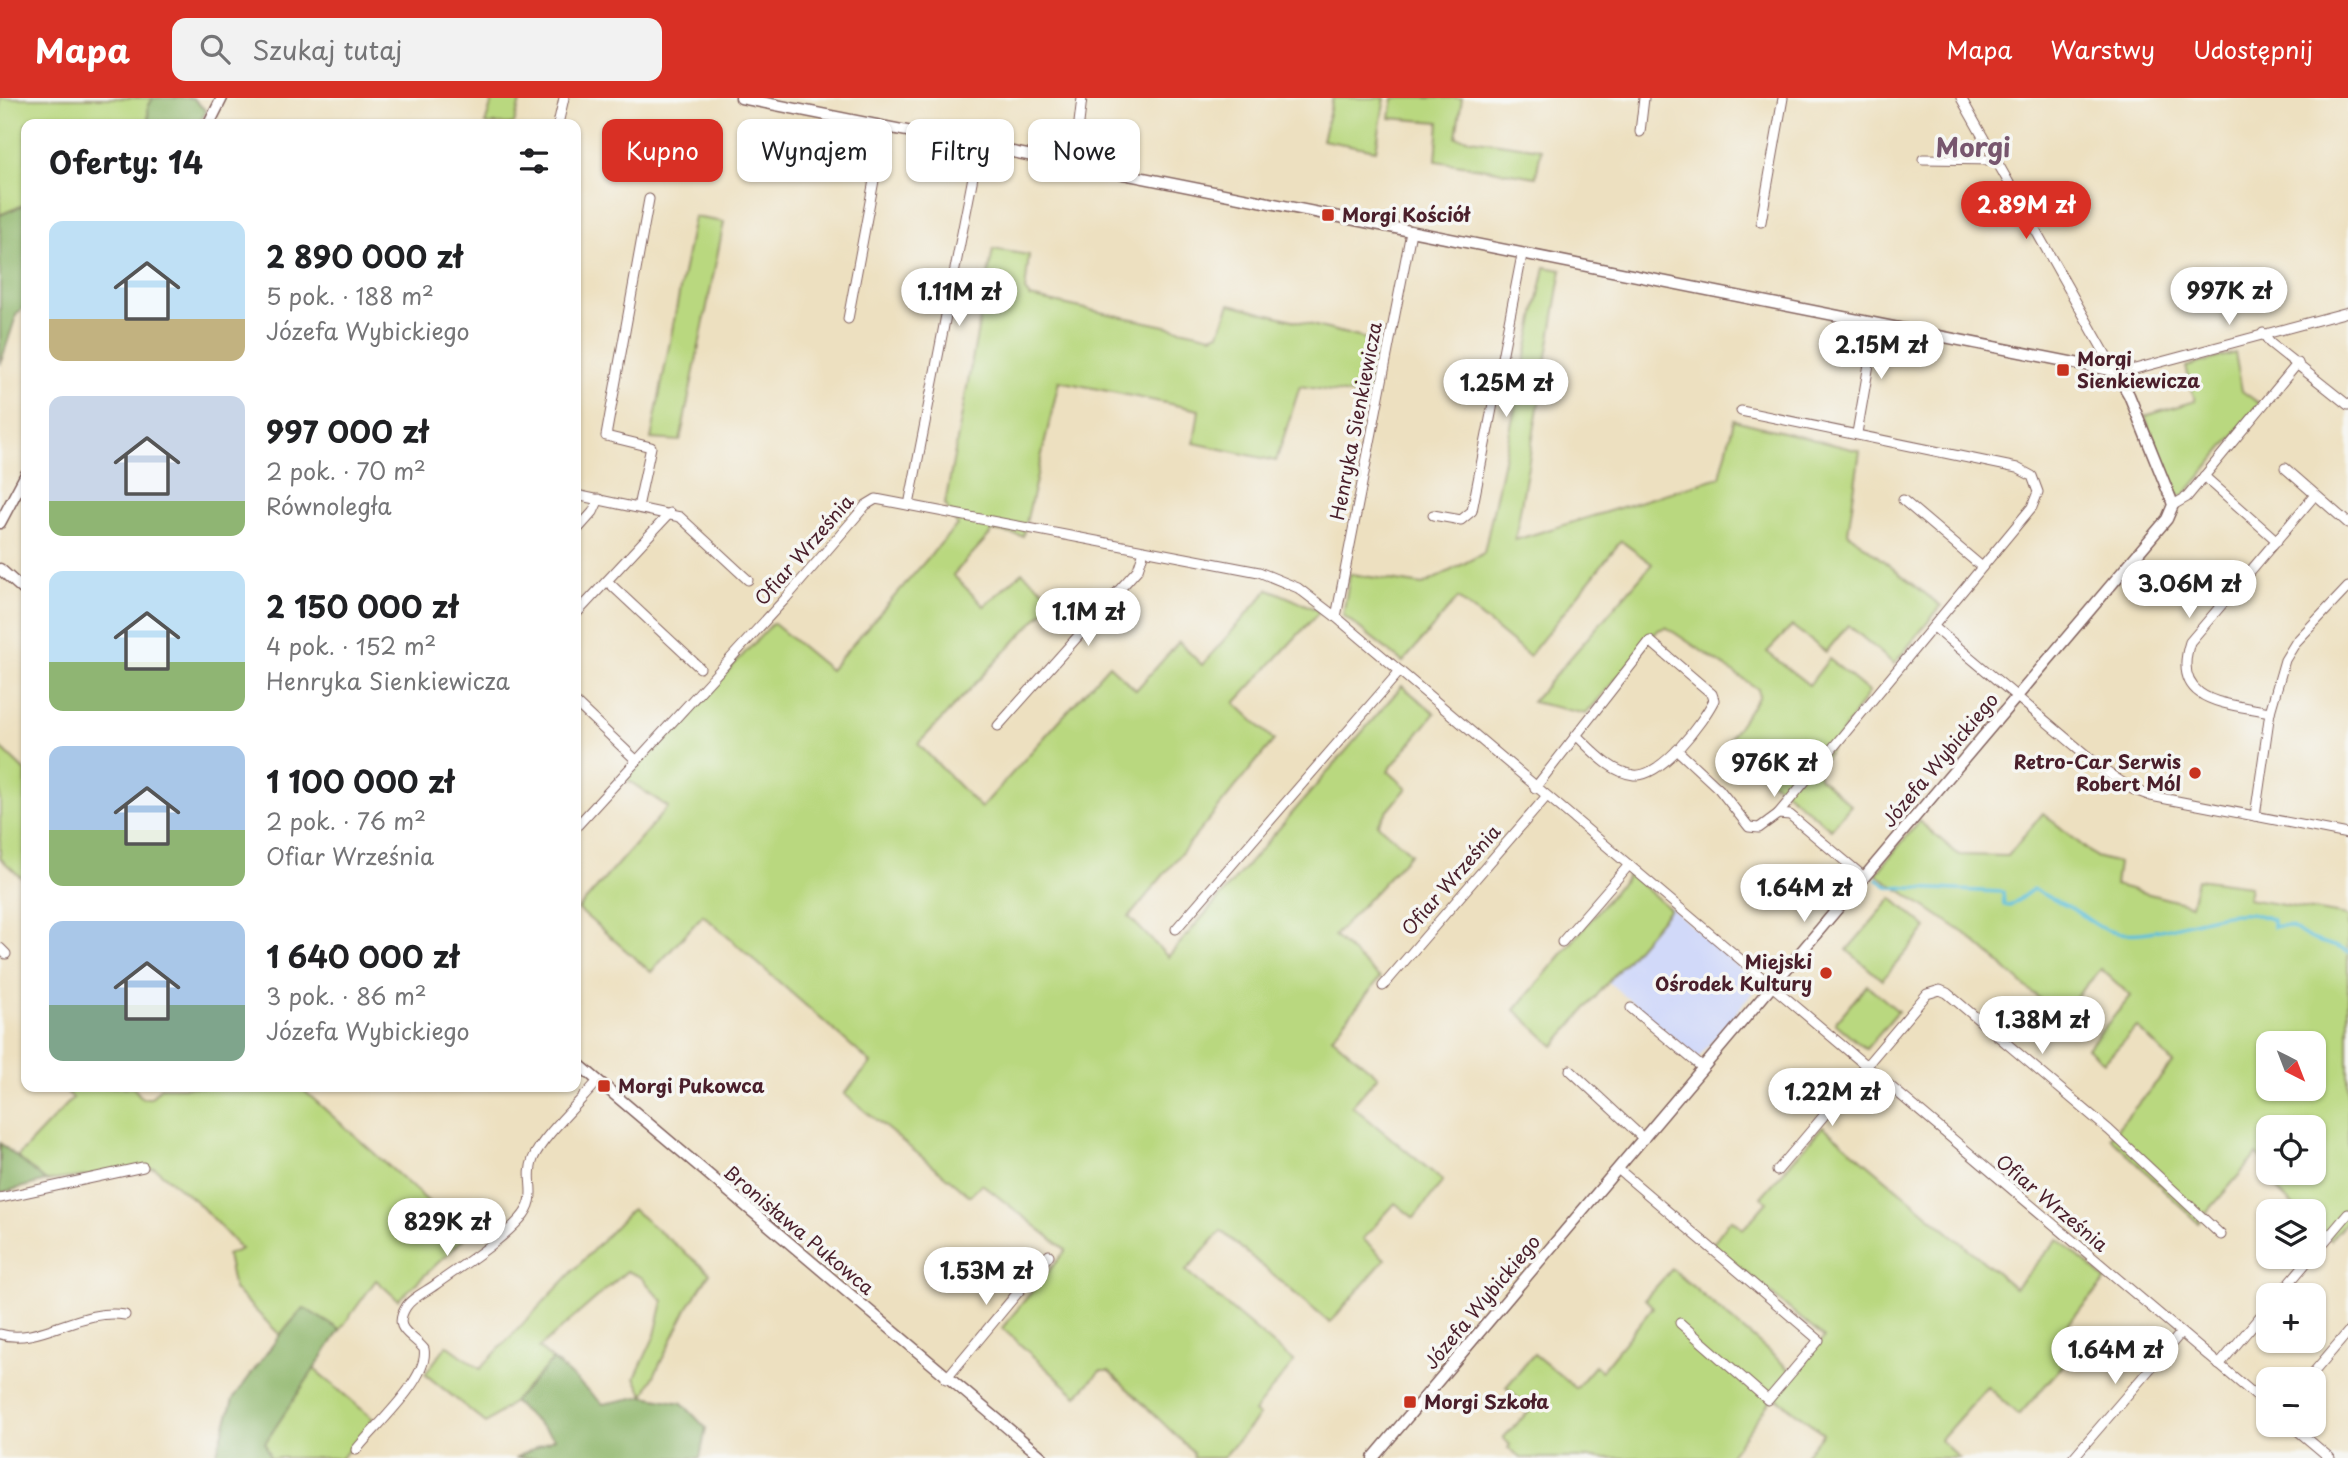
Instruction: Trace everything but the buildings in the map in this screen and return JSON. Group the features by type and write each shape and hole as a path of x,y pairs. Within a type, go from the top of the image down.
{"street":[{"path":"212,119 222,98"},
{"path":"559,119 564,98"},
{"path":"741,98 845,119"},
{"path":"1079,119 1082,98"},
{"path":"1640,132 1644,98"},
{"path":"1761,222 1783,98"},
{"path":"1961,98 2115,371 2139,419 2173,505"},
{"path":"1923,159 1997,160"},
{"path":"1140,177 2115,371 2135,369 2348,312"},
{"path":"848,319 874,182"},
{"path":"909,505 972,182"},
{"path":"638,507 652,447 606,436 649,199"},
{"name":"Henryka Sienkiewicza","path":"1336,617 1411,232"},
{"path":"1433,515 1461,520 1472,511 1522,255"},
{"path":"1857,433 1876,324"},
{"path":"2263,333 2270,343 2348,405"},
{"name":"Józefa Wybickiego","path":"1373,1458 2167,519 2173,505 2187,497 2298,363"},
{"path":"1677,750 1718,789 1753,829 1778,814 2032,507 2038,492 2032,476 2017,468 1741,411"},
{"path":"2285,468 2348,523"},
{"path":"2204,477 2277,541"},
{"path":"0,523 21,483"},
{"path":"2270,712 2202,696 2193,689 2185,667 2190,642 2315,495"},
{"path":"581,496 680,517 748,580"},
{"path":"581,525 593,512 598,499"},
{"name":"Ofiar Września","path":"581,822 866,505 876,499 1259,572 1298,588 1336,617 2256,1396"},
{"path":"1903,500 1982,567"},
{"path":"581,609 670,513"},
{"path":"998,726 1138,569 1144,551"},
{"path":"0,569 21,588"},
{"path":"607,581 700,668"},
{"path":"2255,816 2270,712 2286,660 2297,642 2348,587"},
{"path":"1934,626 2105,771 2139,793 2348,834"},
{"path":"1535,788 1576,735 1650,641 1712,694 1714,700 1677,750 1650,772 1635,776 1606,762 1576,735"},
{"path":"1176,929 1400,671"},
{"path":"581,708 637,761"},
{"name":"Ofiar Września","path":"1382,986 1546,797"},
{"path":"1778,814 1790,815 1864,877"},
{"path":"1562,942 1629,865"},
{"path":"1777,1171 1927,994 1940,990 1947,993 2109,1130 2221,1235"},
{"path":"1631,1008 1703,1068"},
{"name":"Bronisława Pukowca","path":"581,1066 1043,1458"},
{"path":"1570,1070 1644,1139"},
{"path":"356,1450 413,1385 421,1371 424,1349 401,1329 399,1324 407,1306 479,1255 528,1209 533,1195 531,1169 537,1152 598,1081"},
{"path":"0,1198 143,1167"},
{"path":"1618,1168 1819,1339 1768,1400 1680,1323"},
{"path":"2326,1240 2348,1214"},
{"path":"946,1378 1049,1255"},
{"path":"2289,1283 2301,1269"},
{"path":"0,1334 22,1337 95,1313 125,1315"},
{"path":"2219,1365 2256,1321"},
{"path":"2318,1367 2348,1332"},
{"path":"2073,1458 2180,1334"},
{"path":"2305,1437 2330,1458"}],"shaded area":[{"path":"1669,906 1759,985 1698,1058 1607,981"}],"green space":[{"path":"0,98 153,98 148,107 149,119 21,119 21,206 0,215"},
{"path":"153,98 193,98 206,111 202,119 149,119 148,107"},
{"path":"493,98 521,98 515,119 487,119"},
{"path":"1333,98 1385,98 1376,150 1322,140"},
{"path":"1393,98 1462,98 1456,137 1541,149 1536,177 1436,161 1439,122 1390,118"},
{"path":"21,206 21,310 17,313 0,365 0,215"},
{"path":"694,217 724,222 680,441 651,439"},
{"path":"993,249 1029,255 1025,291 1030,297 1212,336 1219,333 1230,304 1382,343 1369,397 1300,386 1276,461 1194,443 1199,410 1059,381 1023,536 993,531 953,575 984,606 1022,572 1055,599 918,744 981,808 1109,665 1136,690 1179,642 1202,665 1269,589 1320,611 1235,703 1274,740 1129,917 1168,957 1402,686 1435,713 1388,771 1407,788 1377,824 1411,853 1334,936 1380,978 1332,1037 1378,1076 1352,1106 1443,1181 1414,1218 1395,1203 1363,1239 1385,1259 1330,1323 1221,1231 1186,1271 1294,1362 1254,1412 1259,1416 1223,1458 1194,1458 1193,1452 1109,1371 1100,1371 1077,1396 1002,1328 1066,1250 982,1184 970,1196 844,1094 871,1063 703,915 651,972 581,912 581,906 668,807 626,779 773,623 830,670 957,525 945,504"},
{"path":"1545,267 1562,270 1515,540 1720,477 1734,420 1860,451 1848,533 1941,606 1894,664 1848,625 1826,652 1792,626 1767,652 1809,685 1829,659 1869,692 1818,769 1819,777 1851,805 1831,829 1726,744 1759,696 1758,689 1666,627 1658,630 1586,714 1532,702 1652,564 1621,541 1529,656 1458,598 1403,662 1343,615 1350,574 1423,585 1484,553"},
{"path":"2235,353 2242,391 2260,404 2184,496 2175,495 2145,416 2195,401 2186,367"},
{"path":"0,747 21,767 21,877 0,858"},
{"path":"2043,813 2096,857 2118,863 2115,885 2191,905 2197,879 2250,886 2248,899 2348,916 2348,1219 2330,1240 2326,1236 2326,1199 2286,1199 2274,1187 2326,1185 2326,1115 2256,1115 2256,1155 2198,1223 2110,1137 2173,1063 2137,1027 2104,1062 2087,1048 2131,996 2101,969 2059,1016 1967,935 1876,874 1919,821 1959,855 2008,856"},
{"path":"1629,874 1670,909 1554,1046 1515,1010"},
{"path":"1892,898 1927,928 1882,980 1847,950"},
{"path":"1867,985 1898,1011 1866,1049 1835,1023"},
{"path":"65,1092 137,1092 142,1098 151,1098 156,1092 306,1092 467,1236 398,1300 376,1280 340,1330 304,1308 280,1335 234,1289 227,1255 241,1249 198,1203 155,1168 46,1181 17,1157 73,1098"},
{"path":"1823,1126 2015,1288 2058,1239 2106,1280 2063,1329 2081,1345 2019,1415 1987,1387 1940,1440 1959,1458 1803,1458 1823,1433 1774,1396 1728,1458 1520,1458 1508,1448 1510,1445 1503,1438 1530,1410 1506,1387 1534,1354 1576,1388 1595,1366 1601,1371 1653,1307 1645,1299 1672,1269 1795,1374 1824,1338 1712,1244 1731,1219 1743,1229 1767,1202 1761,1197"},
{"path":"0,1143 46,1181 0,1193"},
{"path":"632,1209 710,1273 688,1307 644,1396 635,1378 655,1335 663,1301 641,1277 627,1271 539,1348 553,1360 513,1402 486,1423 425,1374 447,1345 480,1369"},
{"path":"304,1308 340,1330 265,1443 270,1458 215,1458 233,1399 280,1335"},
{"path":"553,1360 603,1404 644,1396 682,1403 706,1428 700,1458 515,1458 555,1438 513,1402"},
{"path":"313,1368 373,1419 342,1458 270,1458 265,1443"}],"waterway":[{"path":"1877,879 1889,887 2003,892 2004,905 2010,906 2033,889 2076,911 2105,930 2129,934 2171,928 2214,917 2255,914 2273,920 2273,927 2292,927 2309,938 2348,952"}],"place":[{"name":"Morgi Kościół","path":"1328,215"},
{"name":"Morgi Sienkiewicza","path":"2063,370"},
{"name":"Retro-Car Serwis Robert Mól","path":"2195,773"},
{"name":"Miejski Ośrodek Kultury","path":"1826,973"},
{"name":"Morgi Pukowca","path":"604,1086"},
{"name":"Morgi Szkoła","path":"1410,1402"}],"district":[{"name":"Morgi","path":"1973,148"}]}
